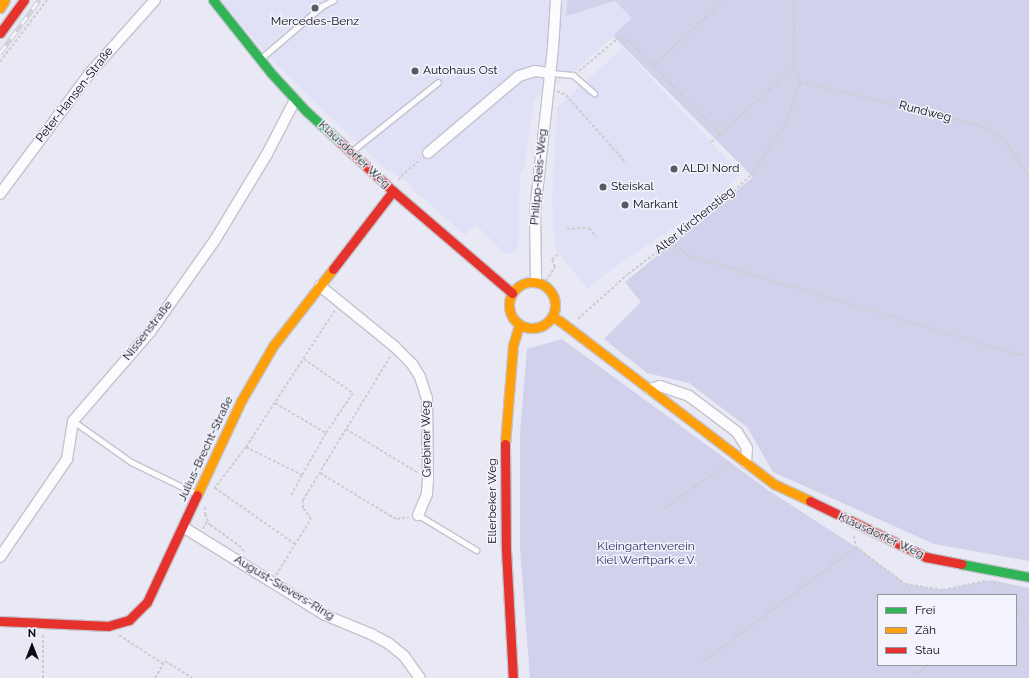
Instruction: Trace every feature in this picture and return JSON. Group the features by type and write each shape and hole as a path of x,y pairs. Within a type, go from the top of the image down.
{"main road":[{"path":"0,8 5,0"},
{"path":"0,33 24,0"},
{"name":"Klausdorfer Weg","path":"213,0 260,60 295,100 393,191 512,293"},
{"name":"Julius-Brecht-Straße","path":"0,621 108,626 129,620 147,602 241,401 273,346 393,191"},
{"path":"522,284 540,284 552,294 555,305 552,317 546,324 538,328 528,329 513,319 509,311 508,302 512,293 522,284"},
{"name":"Klausdorfer Weg","path":"552,317 774,484 852,523 926,557 1029,578"},
{"name":"Ellerbeker Weg","path":"513,678 506,550 505,431 513,345 520,325"}],"street":[{"name":"Peter-Hansen-Straße","path":"0,194 89,74 155,0"},
{"name":"Philipp-Reis-Weg","path":"540,284 535,211 549,87 556,0"},
{"path":"428,153 519,76 534,71 550,73"},
{"name":"Nissenstraße","path":"73,420 150,332 215,240 267,154 295,100"},
{"name":"Grebiner Weg","path":"320,286 395,347 412,364 420,377 427,398 428,479 427,494 418,515"},
{"path":"649,389 660,386 689,396 736,432 747,448 742,460"},
{"path":"0,557 67,459 73,420"},
{"name":"August-Sievers-Ring","path":"183,527 325,615 371,634 388,643 404,656 420,678"}],"lane":[{"path":"260,60 322,6 334,0"},
{"path":"550,73 573,75 594,93"},
{"path":"351,152 438,82"},
{"path":"73,420 131,462 198,494"},
{"path":"418,515 476,550"}],"path":[{"path":"0,62 47,0"},
{"path":"653,66 724,0"},
{"path":"794,0 794,67 800,82"},
{"path":"573,75 617,39 627,40 720,134"},
{"path":"711,142 794,67"},
{"name":"Rundweg","path":"800,82 979,126 1005,140 1029,177"},
{"name":"Alter Kirchenstieg","path":"569,329 628,274 719,205 751,175 788,119 800,82"},
{"path":"549,87 566,95 626,163"},
{"path":"393,191 401,176 428,153"},
{"path":"567,229 589,228 596,236"},
{"path":"671,241 686,255 946,334 1015,354 1029,355"},
{"path":"540,284 555,267 552,260 558,254"},
{"path":"211,494 246,447 340,303"},
{"path":"272,582 311,519 303,508 303,500 395,347"},
{"path":"291,496 326,433 353,393 304,359"},
{"path":"275,403 326,433"},
{"path":"346,428 428,479"},
{"path":"246,447 302,475"},
{"path":"665,508 742,460"},
{"path":"320,473 397,519 418,515"},
{"path":"215,488 295,544"},
{"path":"205,506 207,521 210,525 239,545 249,560 246,566"},
{"path":"852,523 856,546 905,584 943,590 997,579"},
{"path":"701,663 856,546"},
{"path":"990,580 1003,594"},
{"path":"943,590 944,594"},
{"path":"1017,611 1029,625"},
{"path":"43,624 43,678"},
{"path":"108,626 163,664"},
{"path":"155,678 165,661 192,678"},
{"path":"911,678 927,666"}],"shaded area":[{"path":"221,0 567,0 566,16 615,1 633,18 577,69 534,100 525,164 520,177 518,250 506,255 476,225 465,235 412,189 412,185 383,167 274,63"},
{"path":"623,48 740,173 714,201 608,272 588,289 555,249 552,201 557,107"}],"green space":[{"path":"567,0 1029,0 1029,561 934,544 773,472 747,427 689,383 647,373 604,339 641,302 625,282 753,177 613,36 632,18 615,1 566,16"},
{"name":"Kleingartenverein Kiel Werftpark e.V.","path":"562,339 768,490 856,547 905,584 943,590 991,580 1029,588 1029,678 530,678 520,549 520,432 527,349"}],"railway":[{"path":"0,53 39,0"}],"traffic: fast":[{"path":"213,0 271,73 306,111 340,142"},
{"path":"961,564 1029,577"}],"traffic: slow":[{"path":"0,8 5,0"},
{"path":"197,495 241,401 273,346 333,269"},
{"path":"527,282 537,282 545,286 551,292 555,300 555,305 555,310 551,318 545,324 537,328 527,328 519,324 513,318 509,310 509,300 513,292 519,286 527,282"},
{"path":"552,317 560,321 774,484 810,501"},
{"path":"505,444 513,345 519,325"}],"traffic: jam":[{"path":"0,33 24,0"},
{"path":"340,142 393,191 512,293"},
{"path":"333,269 393,191"},
{"path":"505,444 506,550 513,678"},
{"path":"0,621 108,626 129,620 147,602 197,495"},
{"path":"810,501 926,557 961,564"}],"place":[{"name":"Mercedes-Benz","path":"315,8"},
{"name":"Autohaus Ost","path":"415,71"},
{"name":"ALDI Nord","path":"674,169"},
{"name":"Steiskal","path":"603,187"},
{"name":"Markant","path":"625,205"}]}
